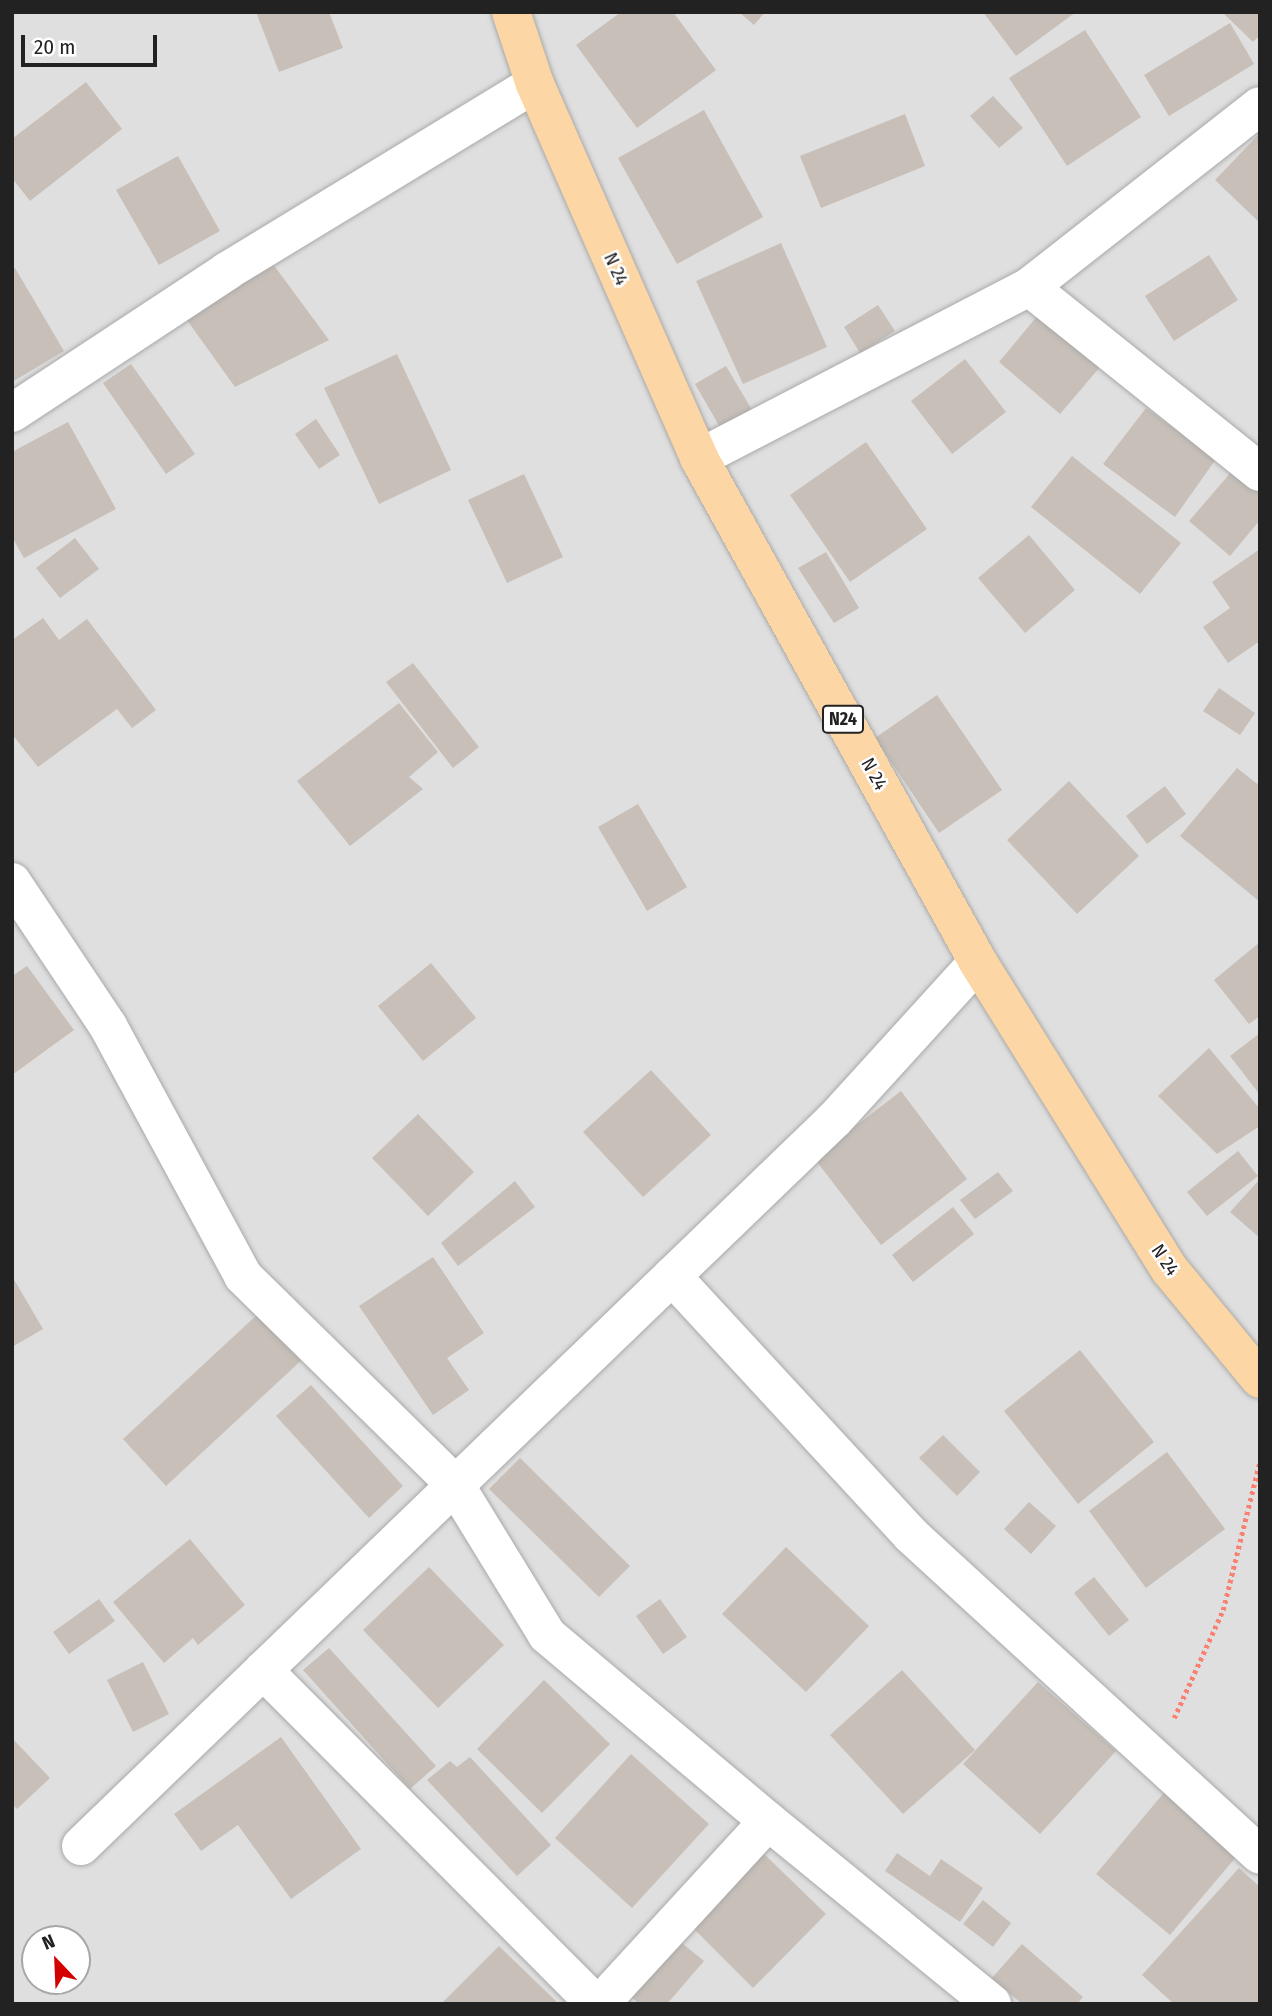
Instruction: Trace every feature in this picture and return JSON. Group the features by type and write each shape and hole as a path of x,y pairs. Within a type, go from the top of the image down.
{"main road":[{"name":"N 24","path":"511,12 535,84 699,458 978,962 1170,1270 1260,1379"}],"street":[{"path":"12,413 227,271 535,84"},
{"path":"699,458 1029,287 1260,106"},
{"path":"1029,287 1260,472"},
{"path":"12,882 108,1026 243,1276 454,1483 547,1635 768,1821 992,2004"},
{"path":"81,1846 454,1483 835,1119 978,962"},
{"path":"672,1276 911,1535 1260,1855"},
{"path":"262,1670 598,2004 768,1821"}],"path":[{"path":"1156,1761 1223,1609 1260,1460"}],"shaded area":[{"path":"12,12 1260,12 1260,2004 12,2004"}],"building":[{"path":"256,12 329,12 343,48 279,72"},
{"path":"621,12 673,12 716,70 637,128 576,45"},
{"path":"739,12 765,12 754,25"},
{"path":"983,12 1076,12 1016,56"},
{"path":"1222,12 1260,12 1260,35 1253,42"},
{"path":"1230,23 1254,64 1169,116 1144,75"},
{"path":"1085,30 1141,117 1067,166 1009,78"},
{"path":"86,82 122,129 30,201 12,178 12,139"},
{"path":"993,96 1023,128 999,148 970,116"},
{"path":"704,110 763,217 677,264 618,158"},
{"path":"905,114 925,166 821,208 800,156"},
{"path":"1260,133 1260,223 1215,180"},
{"path":"178,156 220,231 159,265 116,190"},
{"path":"781,243 827,347 743,384 696,281"},
{"path":"1209,255 1238,300 1174,341 1145,296"},
{"path":"270,260 329,340 235,387 184,316"},
{"path":"15,268 64,351 12,382 12,269"},
{"path":"878,305 895,331 860,353 844,327"},
{"path":"1044,308 1106,360 1060,414 999,362"},
{"path":"397,354 451,470 379,504 324,388"},
{"path":"965,359 1006,412 952,454 911,401"},
{"path":"131,364 195,454 166,474 103,383"},
{"path":"726,366 752,410 721,429 695,384"},
{"path":"1146,408 1216,459 1175,517 1103,464"},
{"path":"316,419 340,455 319,469 295,434"},
{"path":"68,422 116,509 24,558 12,537 12,452"},
{"path":"866,442 927,529 850,582 790,495"},
{"path":"1072,456 1181,543 1140,594 1031,507"},
{"path":"1232,471 1260,494 1260,520 1230,556 1189,521"},
{"path":"524,474 563,557 507,583 468,500"},
{"path":"1029,535 1075,590 1025,633 978,578"},
{"path":"75,538 99,569 60,598 36,568"},
{"path":"1260,549 1260,641 1228,663 1203,627 1230,608 1212,582"},
{"path":"826,552 859,608 834,623 798,568"},
{"path":"43,618 59,640 87,619 156,710 132,728 117,709 38,767 12,734 12,640"},
{"path":"413,663 479,747 453,768 386,682"},
{"path":"1219,688 1255,713 1240,735 1203,711"},
{"path":"937,695 1002,790 939,833 875,738"},
{"path":"399,703 438,752 409,777 423,789 350,846 297,781"},
{"path":"1237,768 1260,786 1260,902 1180,836"},
{"path":"1069,781 1139,856 1077,914 1007,840"},
{"path":"1165,786 1186,814 1147,844 1126,816"},
{"path":"638,804 687,887 647,911 598,827"},
{"path":"1260,942 1260,1016 1249,1024 1214,980"},
{"path":"431,963 476,1018 423,1061 378,1006"},
{"path":"27,966 74,1030 12,1075 12,976"},
{"path":"1260,1033 1260,1095 1230,1056"},
{"path":"1209,1048 1260,1109 1260,1126 1217,1154 1158,1096"},
{"path":"651,1070 711,1135 643,1197 583,1132"},
{"path":"901,1091 967,1179 881,1245 814,1158"},
{"path":"418,1114 474,1172 428,1216 372,1158"},
{"path":"1238,1151 1258,1176 1207,1216 1187,1192"},
{"path":"998,1172 1013,1191 975,1219 960,1200"},
{"path":"1260,1179 1260,1238 1230,1212"},
{"path":"515,1181 535,1207 458,1266 441,1243"},
{"path":"953,1207 974,1234 913,1282 892,1255"},
{"path":"433,1257 484,1333 447,1358 469,1390 433,1415 359,1306"},
{"path":"12,1276 43,1329 12,1347"},
{"path":"261,1311 305,1357 166,1486 123,1439"},
{"path":"1080,1350 1154,1442 1078,1504 1004,1411"},
{"path":"311,1385 403,1486 369,1518 276,1416"},
{"path":"943,1435 980,1472 957,1496 919,1458"},
{"path":"1167,1452 1225,1529 1146,1588 1089,1511"},
{"path":"520,1458 630,1566 599,1597 489,1489"},
{"path":"1029,1502 1056,1526 1031,1554 1004,1529"},
{"path":"190,1539 245,1605 198,1645 193,1638 164,1663 113,1602"},
{"path":"786,1547 869,1626 806,1692 722,1614"},
{"path":"429,1567 504,1645 438,1708 363,1630"},
{"path":"1094,1577 1129,1620 1109,1636 1074,1593"},
{"path":"99,1599 115,1621 69,1654 53,1632"},
{"path":"660,1599 687,1637 663,1654 636,1616"},
{"path":"329,1648 436,1766 410,1789 303,1670"},
{"path":"143,1662 169,1714 133,1732 107,1680"},
{"path":"902,1670 975,1750 903,1814 830,1735"},
{"path":"544,1680 610,1744 542,1813 477,1749"},
{"path":"1038,1682 1116,1751 1040,1834 963,1764"},
{"path":"281,1737 361,1849 291,1899 238,1825 201,1851 174,1814"},
{"path":"12,1738 50,1778 17,1809 12,1804"},
{"path":"631,1754 709,1824 632,1908 555,1838"},
{"path":"470,1757 551,1845 517,1876 427,1780 450,1761 457,1767"},
{"path":"1167,1789 1242,1850 1170,1935 1096,1874"},
{"path":"760,1850 826,1914 753,1988 688,1923"},
{"path":"897,1853 930,1876 941,1859 983,1888 960,1922 885,1871"},
{"path":"1239,1868 1260,1887 1260,2004 1174,2004 1142,1975"},
{"path":"983,1900 1011,1923 993,1947 963,1924"},
{"path":"673,1936 704,1961 667,2004 639,2004 626,1992"},
{"path":"1022,1944 1083,1997 1077,2004 1022,2004 992,1978"},
{"path":"499,1946 559,2004 441,2004"}]}
